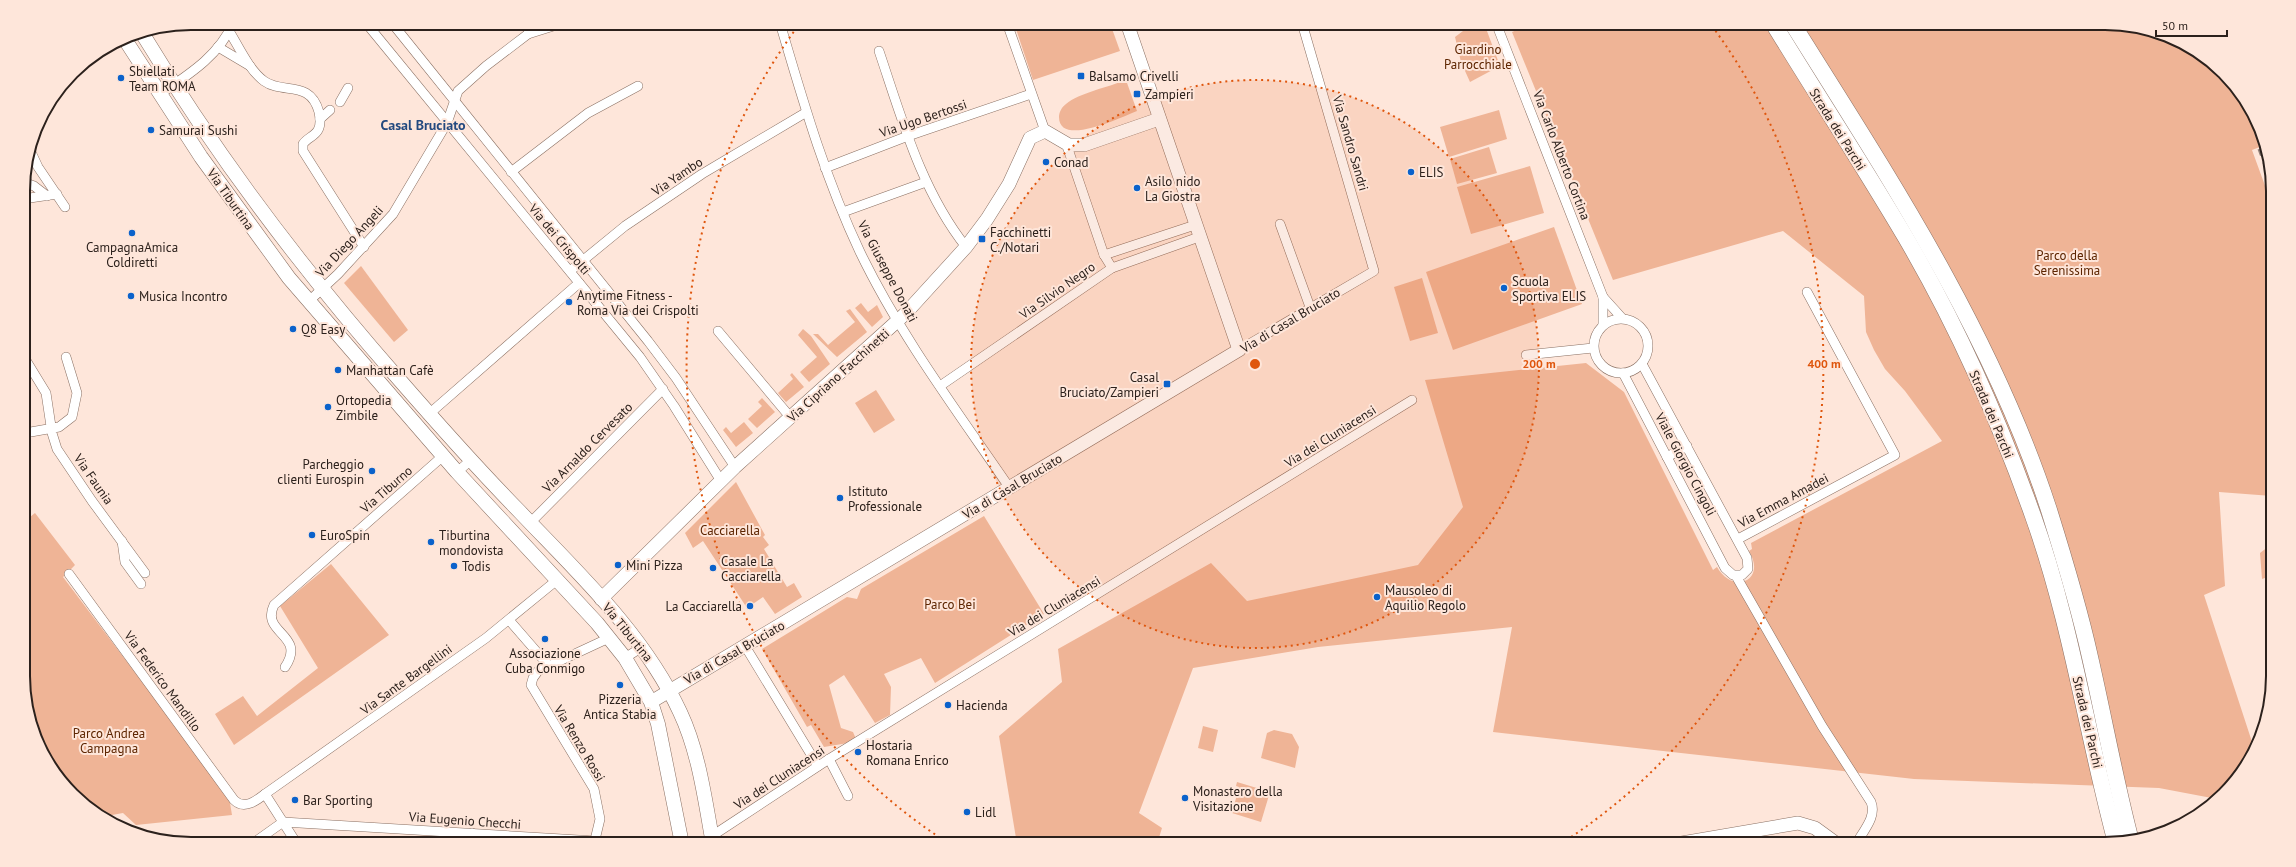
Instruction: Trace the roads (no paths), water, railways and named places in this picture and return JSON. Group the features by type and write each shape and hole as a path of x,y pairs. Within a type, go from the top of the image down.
{"highway":[{"name":"Strada dei Parchi","path":"1777,30 1907,240 1963,347 1994,414 2034,518 2061,607 2114,837"},
{"name":"Strada dei Parchi","path":"1796,30 1901,196 1946,276 1980,344 2019,431 2048,508 2076,601 2130,835"}],"main road":[{"name":"Via Tiburtina","path":"145,37 174,84 242,184 322,288 470,460 601,599 642,647 670,690 681,712 692,743 711,837"},
{"name":"Via Tiburtina","path":"127,43 160,94 258,237 308,301 457,472 557,580 625,658 651,702 661,734 681,837"}],"street":[{"path":"160,94 198,67 218,47 229,30"},
{"path":"232,30 251,67"},
{"name":"Via dei Crispolti","path":"372,30 570,271 662,389 721,481"},
{"name":"Via dei Crispolti","path":"398,30 676,378 735,467"},
{"path":"528,34 530,30"},
{"name":"Via Diego Angeli","path":"322,288 364,247 393,214 447,123 458,91 486,66 528,34 541,30"},
{"name":"Via Giuseppe Donati","path":"782,30 805,113 825,168 860,252 898,322 1009,487"},
{"path":"1009,30 1045,131 1066,143 1076,146 1091,144 1158,119"},
{"path":"1130,30 1158,119 1239,350"},
{"name":"Via Sandro Sandri","path":"1304,30 1374,271"},
{"name":"Via Carlo Alberto Cortina","path":"1499,30 1603,297 1622,318 1635,322 1645,333 1648,349 1642,364"},
{"path":"218,47 251,67 269,84 298,89 307,94 315,102 320,119 319,129 303,144 303,151 364,247"},
{"path":"878,51 926,182 948,223 966,247"},
{"path":"511,172 588,113 638,86"},
{"path":"340,102 348,88"},
{"name":"Via Ugo Bertossi","path":"825,168 908,136 1031,94"},
{"path":"320,119 330,110"},
{"name":"Via Yambo","path":"570,271 625,226 702,174 805,113"},
{"name":"Via Cipriano Facchinetti","path":"601,599 735,467 898,322 966,247 1000,199 1029,139 1045,131"},
{"path":"1066,143 1104,255 1112,268"},
{"path":"34,156 65,207"},
{"path":"843,212 926,182"},
{"path":"30,185 47,196"},
{"path":"30,198 57,194"},
{"path":"1280,224 1310,307"},
{"name":"Via Silvio Negro","path":"1104,255 1197,231"},
{"name":"Via Silvio Negro","path":"940,386 1112,268 1197,231"},
{"name":"Via di Casal Bruciato","path":"651,702 1310,307 1374,271"},
{"path":"429,414 579,283"},
{"path":"308,301 322,288"},
{"name":"Via Emma Amadei","path":"1736,576 1746,571 1748,565 1747,558 1738,539 1895,455 1807,292"},
{"name":"Via Carlo Alberto Cortina","path":"1593,348 1597,331 1603,324 1603,297"},
{"path":"1603,324 1616,318 1622,318"},
{"path":"718,331 791,418"},
{"path":"1526,355 1593,348 1600,364 1615,372 1623,373 1642,364 1738,539"},
{"path":"30,432 51,428 68,422 73,414 76,404 76,385 66,357"},
{"name":"Via Faunia","path":"30,367 46,393 51,428 59,451 145,573"},
{"name":"Viale Giorgio Cingoli","path":"1623,373 1725,568 1730,574 1736,576"},
{"name":"Via Arnaldo Cervesato","path":"530,523 662,389"},
{"name":"Via dei Cluniacensi","path":"716,837 829,759 1412,400"},
{"path":"1667,457 1687,446"},
{"name":"Via Tiburno","path":"285,667 291,656 292,648 289,641 273,622 271,615 274,605 443,456"},
{"path":"457,472 470,460"},
{"name":"Via Faunia","path":"122,541 125,562 141,584"},
{"name":"Via Federico Mandillo","path":"68,574 238,803"},
{"path":"1736,576 1822,726 1872,805 1872,818 1860,837"},
{"name":"Via Sante Bargellini","path":"238,803 252,803 374,719 509,620 557,580"},
{"path":"509,620 549,666 609,638"},
{"path":"745,646 818,766"},
{"path":"625,658 642,647"},
{"name":"Via Renzo Rossi","path":"549,666 536,674 531,685 594,789 600,818 596,837"},
{"path":"829,759 848,796"},
{"path":"266,794 293,837"},
{"path":"262,837 283,822"},
{"name":"Via Eugenio Checchi","path":"283,822 520,837"},
{"path":"1714,837 1798,823 1815,828 1827,837"},
{"path":"471,837 472,833"}],"railway":[{"path":"2259,149 2263,160"}],"place":[{"name":"Balsamo Crivelli","path":"1081,76"},
{"name":"Sbiellati Team ROMA","path":"121,78"},
{"name":"Zampieri","path":"1137,94"},
{"name":"Samurai Sushi","path":"151,130"},
{"name":"Conad","path":"1046,162"},
{"name":"ELIS","path":"1411,172"},
{"name":"Asilo nido La Giostra","path":"1137,188"},
{"name":"CampagnaAmica Coldiretti","path":"132,233"},
{"name":"Facchinetti C./Notari","path":"982,239"},
{"name":"Scuola Sportiva ELIS","path":"1504,288"},
{"name":"Musica Incontro","path":"131,296"},
{"name":"Anytime Fitness - Roma Via dei Crispolti","path":"569,302"},
{"name":"Q8 Easy","path":"293,329"},
{"name":"Manhattan Cafè","path":"338,370"},
{"name":"Casal Bruciato/Zampieri","path":"1167,384"},
{"name":"Ortopedia Zimbile","path":"328,407"},
{"name":"Parcheggio clienti Eurospin","path":"372,471"},
{"name":"Istituto Professionale","path":"840,498"},
{"name":"EuroSpin","path":"312,535"},
{"name":"Tiburtina mondovista","path":"431,542"},
{"name":"Mini Pizza","path":"618,565"},
{"name":"Todis","path":"454,566"},
{"name":"Casale La Cacciarella","path":"713,568"},
{"name":"Mausoleo di Aquilio Regolo","path":"1377,597"},
{"name":"La Cacciarella","path":"750,606"},
{"name":"Associazione Cuba Conmigo","path":"545,639"},
{"name":"Pizzeria Antica Stabia","path":"620,685"},
{"name":"Hacienda","path":"948,705"},
{"name":"Hostaria Romana Enrico","path":"858,752"},
{"name":"Monastero della Visitazione","path":"1185,798"},
{"name":"Bar Sporting","path":"295,800"},
{"name":"Lidl","path":"967,812"}],"district":[{"name":"Casal Bruciato","path":"423,125"}],"park label":[{"name":"Giardino Parrocchiale","path":"1478,56"},
{"name":"Parco della Serenissima","path":"2067,262"},
{"name":"Cacciarella","path":"730,530"},
{"name":"Parco Bei","path":"950,604"},
{"name":"Parco Andrea Campagna","path":"109,740"}]}
